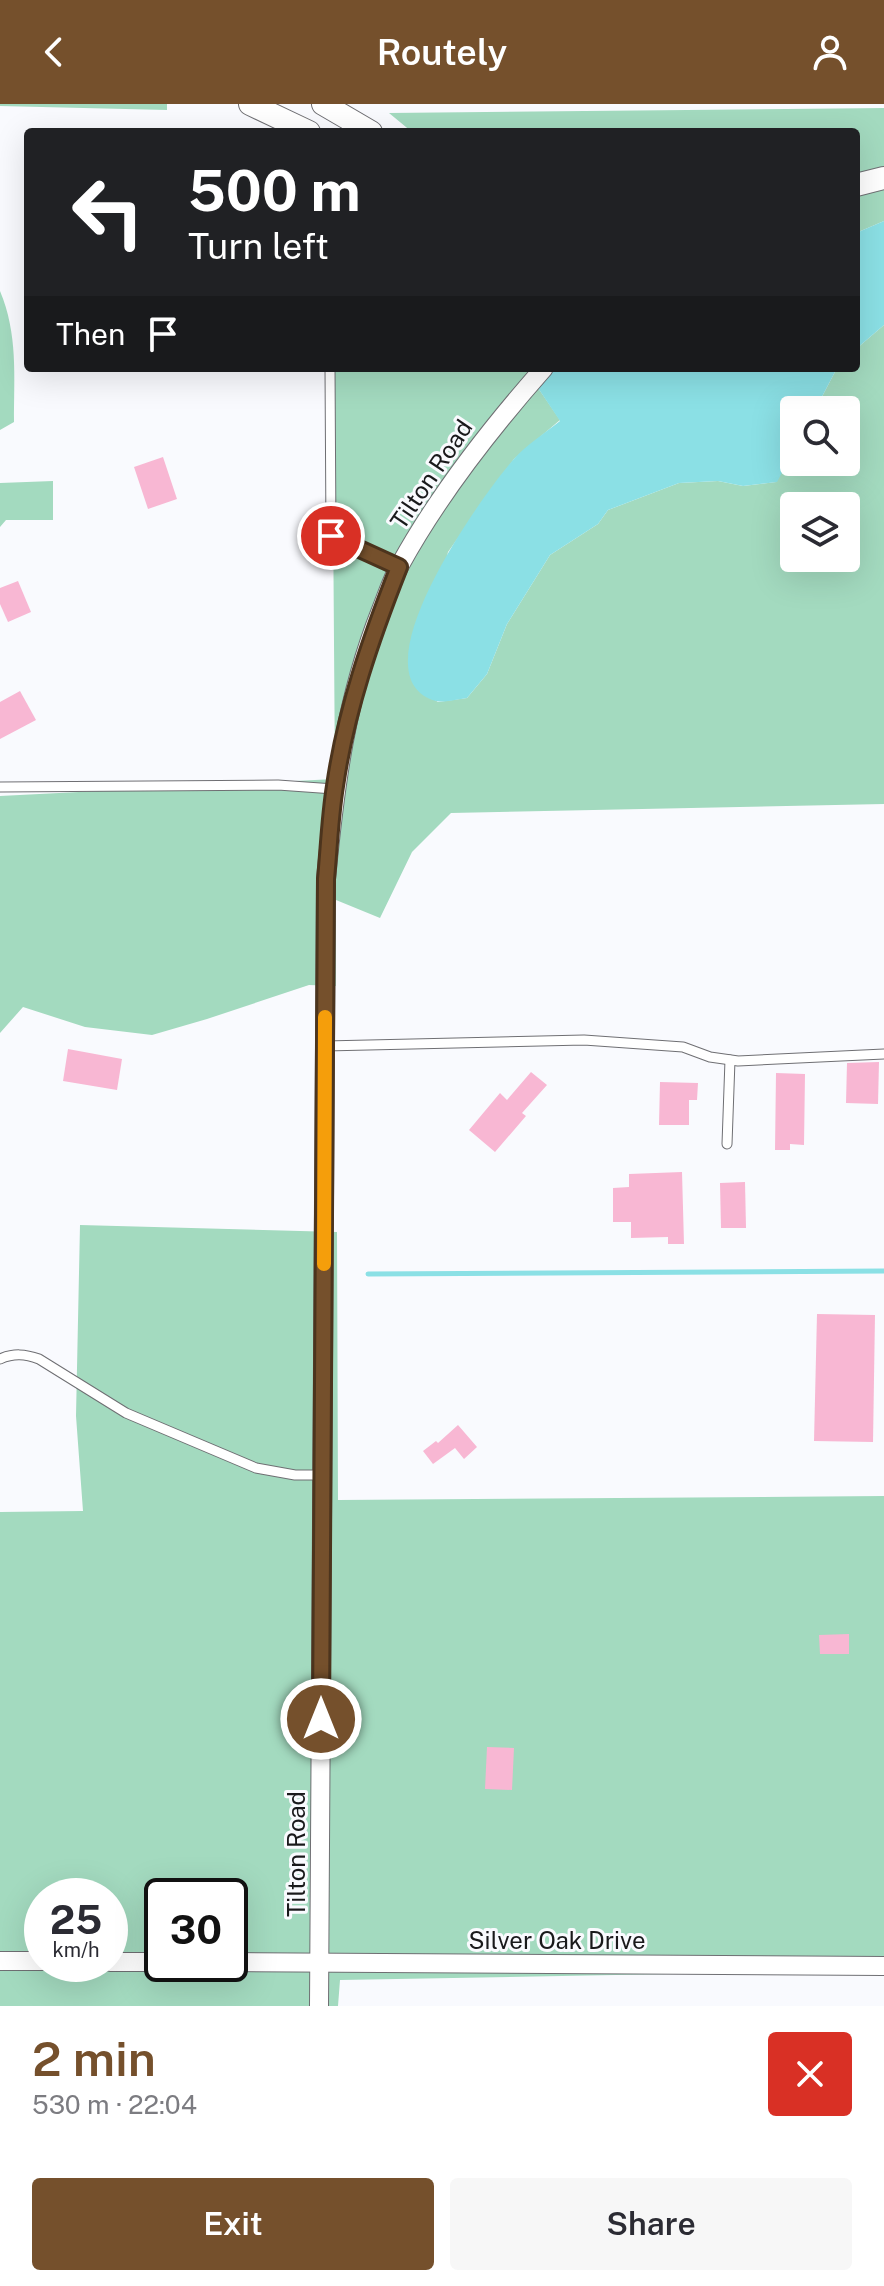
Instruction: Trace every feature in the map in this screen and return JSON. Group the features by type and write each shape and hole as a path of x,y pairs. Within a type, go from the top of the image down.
{"street":[{"path":"250,104 301,128"},
{"path":"323,104 364,128"},
{"path":"860,184 884,178"},
{"name":"Tilton Road","path":"319,2006 326,879 334,789 349,713 373,632 399,567 488,431 540,372"},
{"path":"0,1961 24,1961"},
{"name":"Silver Oak Drive","path":"248,1962 884,1966"}],"lane":[{"path":"330,372 331,536 399,567"},
{"path":"0,787 278,785 334,789"},
{"path":"325,1046 584,1040 683,1047 710,1057 730,1060 884,1054"},
{"path":"727,1144 730,1060"},
{"path":"0,1359 24,1355 39,1359 126,1413 256,1468 295,1475 323,1475"}],"green space":[{"path":"167,104 167,110 0,106"},
{"path":"884,108 884,170 860,176 860,128 407,128 389,113"},
{"path":"884,186 884,221 860,231 860,192"},
{"path":"0,291 10,323 14,355 14,422 0,430"},
{"path":"884,325 884,804 451,813 412,852 380,918 336,900 336,986 309,985 152,1035 85,1027 23,1007 0,1033 0,796 335,779 332,372 533,372 536,385 560,420 514,459 448,552 417,689 438,702 467,698 487,674 507,624 550,555 598,524 608,510 679,483 718,481 743,486 776,482 780,475 860,476 860,396 822,396 835,372 860,372 860,346"},
{"path":"53,481 53,520 6,520 0,527 0,483"},
{"path":"80,1225 337,1232 338,1500 884,1496 884,1970 340,1980 338,2006 0,2006 0,1512 83,1511 76,1416"}],"water":[{"path":"884,221 884,325 860,346 860,231"},
{"path":"533,372 835,372 822,396 780,396 780,476 777,482 743,486 718,481 679,483 608,510 598,524 550,555 507,624 487,674 467,698 436,701 414,685 408,658 415,623 431,584 453,545 498,479 518,455 560,421 536,385"}],"building":[{"path":"163,457 177,499 148,509 134,467"},
{"path":"18,581 31,612 8,622 0,604 0,588"},
{"path":"20,691 36,720 0,739 0,702"},
{"path":"68,1049 122,1059 117,1090 63,1081"},
{"path":"879,1062 878,1104 846,1103 847,1063"},
{"path":"531,1072 547,1085 522,1113 526,1116 495,1152 469,1130 500,1093 507,1100"},
{"path":"776,1073 805,1074 804,1145 790,1144 790,1150 775,1150"},
{"path":"660,1082 698,1083 697,1100 689,1100 689,1125 659,1125"},
{"path":"682,1172 684,1244 668,1244 668,1237 631,1238 631,1222 613,1222 613,1188 629,1187 629,1174"},
{"path":"745,1182 746,1228 721,1228 720,1183"},
{"path":"817,1314 875,1315 873,1442 814,1441"},
{"path":"458,1425 477,1447 464,1459 455,1448 433,1464 423,1451 436,1441 438,1443"},
{"path":"849,1634 849,1654 820,1654 819,1635"},
{"path":"487,1747 514,1748 512,1790 485,1789"}],"waterway":[{"path":"368,1274 884,1271"}],"slow traffic":[{"path":"324,1264 325,1017"}],"route":[{"path":"321,1719 326,879 335,785 349,713 373,632 399,567 331,536"}]}
